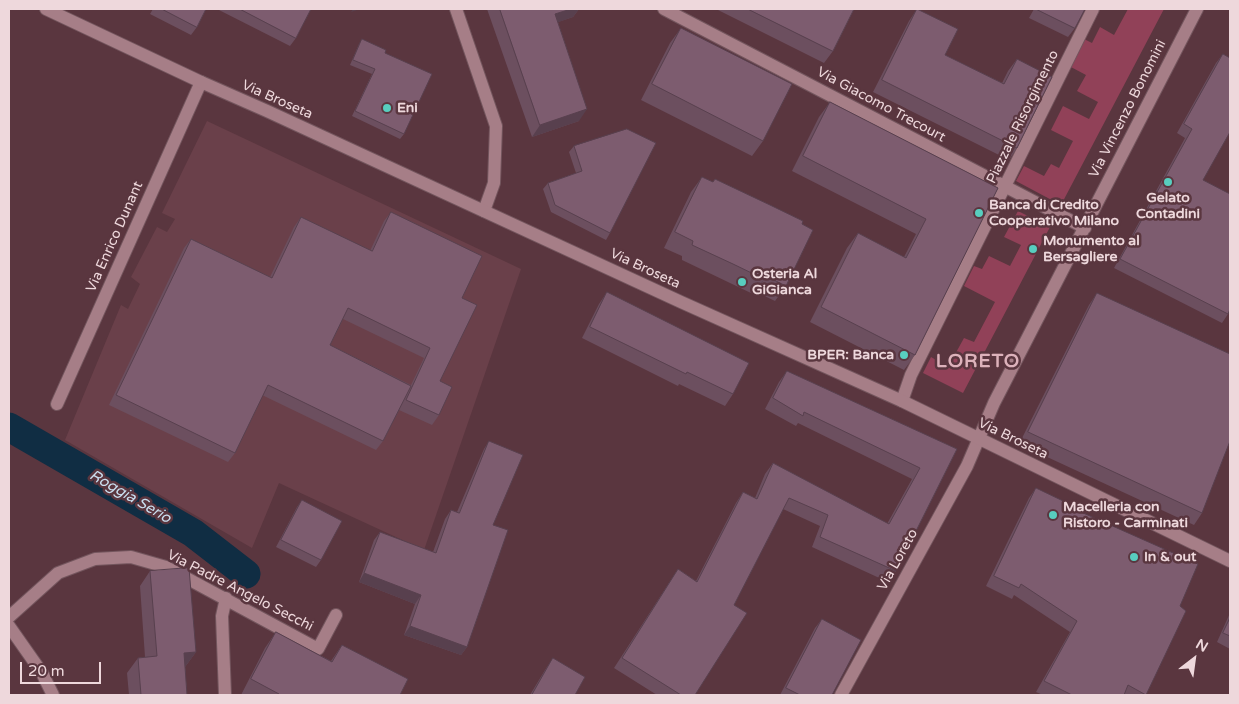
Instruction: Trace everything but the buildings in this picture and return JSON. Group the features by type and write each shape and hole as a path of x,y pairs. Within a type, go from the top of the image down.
{"street":[{"name":"Via Broseta","path":"46,9 201,82 902,401 1230,561"},
{"path":"456,9 496,126 494,183 484,211"},
{"name":"Via Giacomo Trecourt","path":"664,9 1085,228"},
{"name":"Piazzale Risorgimento","path":"902,401 911,375 1093,9"},
{"name":"Via Vincenzo Bonomini","path":"979,438 994,403 1197,9"},
{"name":"Via Enrico Dunant","path":"57,404 201,82"},
{"name":"Via Loreto","path":"841,695 967,466 979,438"},
{"name":"Via Padre Angelo Secchi","path":"9,617 58,573 95,559 132,557 166,567 318,648 336,615"},
{"path":"225,695 222,616 226,598"},
{"path":"9,626 42,673 53,695"}],"shaded area":[{"path":"1128,9 1164,9 1061,205 1016,181 1024,166 1044,176 1051,164 1059,168 1073,141 1051,130 1063,106 1089,119 1098,102 1077,91 1086,75 1069,66 1084,39 1092,43 1100,27 1114,35"},
{"path":"207,121 521,269 424,550 279,483 252,548 65,440 121,305 128,309 140,284 131,277 157,227 167,232 175,219 162,213"},
{"path":"1018,211 1050,227 963,393 923,373 931,357 948,367 964,338 974,342 995,302 964,286 974,266 982,269 989,256 1010,266 1021,245 1004,237"}],"waterway":[{"name":"Roggia Serio","path":"9,427 193,533 246,574"}],"place":[{"name":"Eni","path":"387,108"},
{"name":"Gelato Contadini","path":"1168,182"},
{"name":"Banca di Credito Cooperativo Milano","path":"979,213"},
{"name":"Monumento al Bersagliere","path":"1033,249"},
{"name":"Osteria Al GiGianca","path":"742,282"},
{"name":"BPER: Banca","path":"904,355"},
{"name":"Macelleria con Ristoro - Carminati","path":"1053,515"},
{"name":"In & out","path":"1134,557"}],"district":[{"name":"LORETO","path":"978,362"}]}
